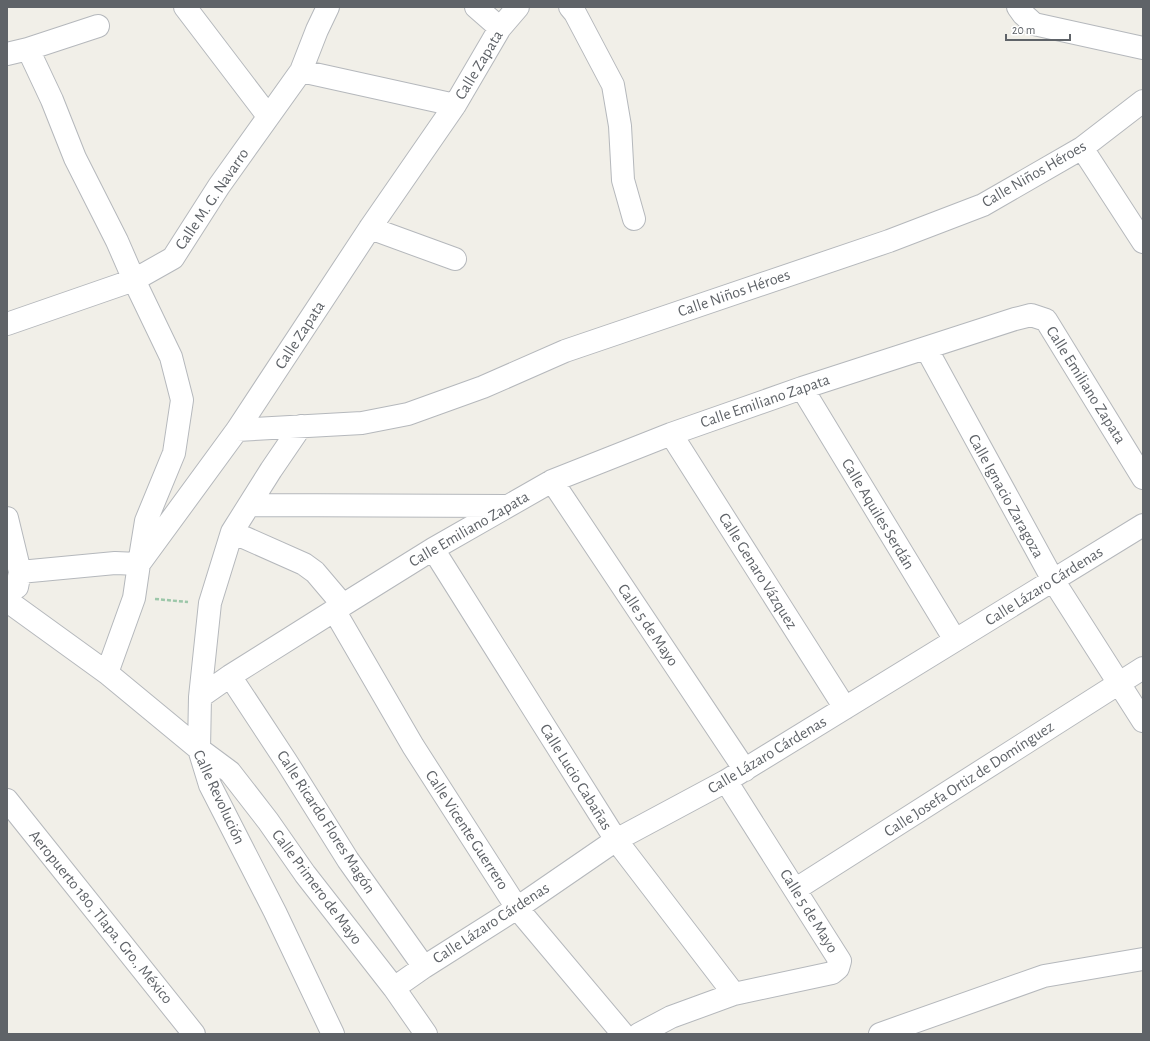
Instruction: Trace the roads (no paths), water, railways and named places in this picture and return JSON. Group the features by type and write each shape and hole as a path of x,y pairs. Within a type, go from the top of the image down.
{"street":[{"path":"185,7 268,116"},
{"name":"Calle M. G. Navarro","path":"7,324 134,280 173,258 218,186 301,71 328,7"},
{"path":"476,7 500,28"},
{"name":"Calle Zapata","path":"107,673 134,598 139,564 237,430 370,228 455,105 500,28 518,7"},
{"path":"570,7 579,20 612,85 620,126 623,180 634,219"},
{"path":"1018,7 1034,24 1143,48"},
{"path":"7,54 28,49 98,26"},
{"path":"20,572 115,563 139,564 146,521 174,453 182,400 171,357 117,241 75,158 52,100 28,49"},
{"path":"301,71 455,105"},
{"name":"Calle Niños Héroes","path":"237,430 362,423 408,414 483,388 565,351 889,241 983,205 1082,148 1143,101"},
{"path":"1082,148 1143,242"},
{"path":"370,228 455,259"},
{"name":"Calle Emiliano Zapata","path":"230,676 338,607 434,549 552,481 671,434 802,388 1014,318 1031,316 1046,320 1143,478"},
{"name":"Calle Ignacio Zaragoza","path":"926,348 1053,580 1143,721"},
{"name":"Calle Aquiles Serdán","path":"802,388 955,640"},
{"path":"199,749 200,696 210,604 232,532 301,426"},
{"name":"Calle Genaro Vázquez","path":"671,434 845,708"},
{"name":"Calle 5 de Mayo","path":"552,481 745,770"},
{"path":"249,505 508,506"},
{"name":"Calle Revolución","path":"7,518 20,572 10,602 107,673 199,749 210,784 275,912 333,1034"},
{"name":"Calle Lázaro Cárdenas","path":"394,988 424,967 517,908 616,840 745,770 1143,525"},
{"name":"Calle Vicente Guerrero","path":"232,532 304,564 315,572 338,607 413,746 517,908 623,1034"},
{"name":"Calle Lucio Cabañas","path":"434,549 616,840 734,994"},
{"name":"Calle Josefa Ortiz de Domínguez","path":"796,889 1143,668"},
{"path":"200,696 230,676"},
{"name":"Calle Ricardo Flores Magón","path":"230,676 286,761 348,860 424,967"},
{"name":"Calle Primero de Mayo","path":"199,749 230,772 268,820 305,874 394,988 426,1034"},
{"name":"Calle 5 de Mayo","path":"726,781 796,889 840,961 838,968 832,973 734,994"},
{"name":"Aeropuerto 180, Tlapa, Gro., México","path":"7,800 194,1034"},
{"path":"880,1034 1044,976 1143,959"},
{"path":"639,1034 671,1017 734,994"}]}
